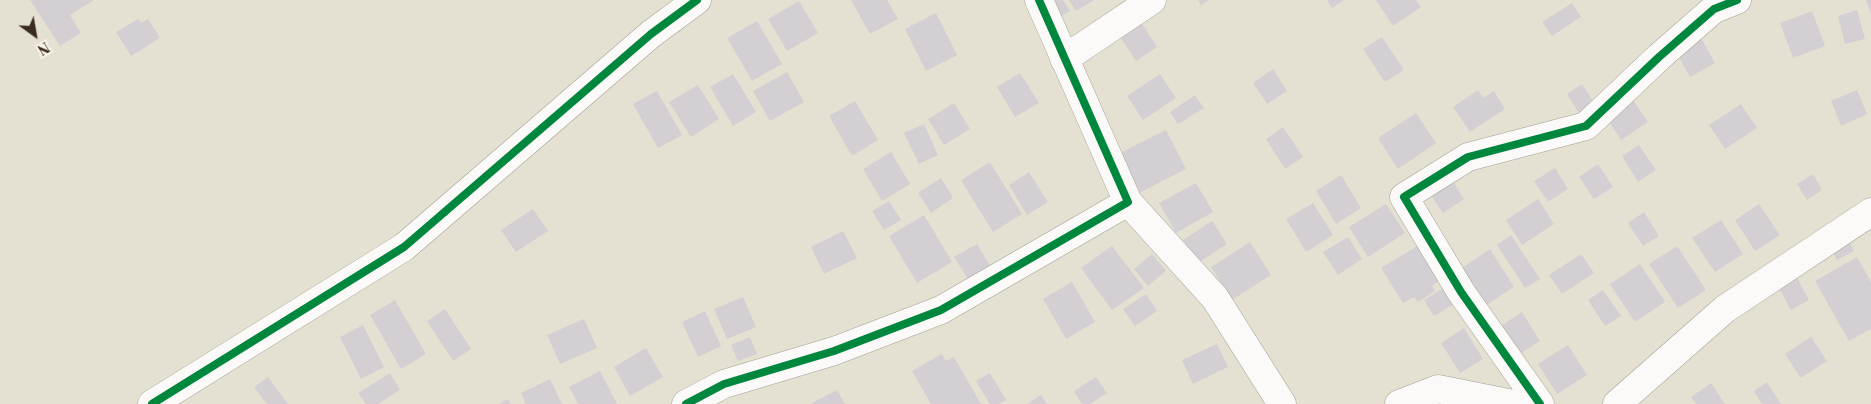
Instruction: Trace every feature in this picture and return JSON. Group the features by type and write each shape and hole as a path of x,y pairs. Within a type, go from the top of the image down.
{"street":[{"path":"152,404 404,247 651,34 698,0"},
{"path":"1040,0 1064,59 1128,202 1215,298 1282,404"},
{"path":"1064,59 1152,0"},
{"path":"1540,404 1461,292 1404,197 1468,157 1586,126 1659,57 1714,9 1737,0"},
{"path":"686,404 724,384 834,351 941,310 1128,202"},
{"path":"1617,404 1725,309 1871,212"},
{"path":"1399,404 1438,389 1514,404"}],"building":[{"path":"30,0 94,0 70,15 81,33 60,46"},
{"path":"851,0 887,0 898,19 870,34"},
{"path":"1053,0 1063,0 1070,11 1057,19"},
{"path":"1069,0 1094,0 1076,11"},
{"path":"1198,0 1209,0 1201,5"},
{"path":"1327,0 1344,0 1332,8"},
{"path":"1376,0 1416,0 1421,7 1393,26"},
{"path":"1866,0 1871,0 1871,14"},
{"path":"799,1 818,33 787,51 768,19"},
{"path":"1572,3 1581,17 1552,36 1542,22"},
{"path":"1857,10 1865,39 1845,44 1838,16"},
{"path":"1812,11 1825,46 1793,58 1780,23"},
{"path":"936,13 957,55 926,71 905,29"},
{"path":"1137,16 1157,47 1136,61 1115,29"},
{"path":"138,19 141,23 148,19 160,38 131,56 116,32"},
{"path":"757,21 782,64 752,81 727,38"},
{"path":"1700,36 1715,63 1690,77 1675,50"},
{"path":"1382,37 1404,70 1385,82 1363,49"},
{"path":"1273,69 1287,91 1267,104 1253,83"},
{"path":"787,72 804,102 770,121 753,91"},
{"path":"1020,73 1039,103 1015,117 997,87"},
{"path":"733,74 756,112 733,126 710,87"},
{"path":"1160,74 1176,98 1143,120 1127,96"},
{"path":"1582,84 1596,106 1581,116 1567,94"},
{"path":"698,85 719,119 691,137 669,102"},
{"path":"1478,90 1483,98 1494,91 1505,109 1470,132 1453,107"},
{"path":"1857,90 1867,114 1841,126 1831,101"},
{"path":"657,91 682,135 658,148 633,104"},
{"path":"1195,95 1204,108 1178,124 1170,112"},
{"path":"1633,100 1648,122 1621,140 1606,117"},
{"path":"855,101 878,140 852,156 829,116"},
{"path":"954,103 970,129 944,145 928,119"},
{"path":"1741,104 1757,128 1725,149 1709,125"},
{"path":"1416,113 1436,143 1398,169 1378,138"},
{"path":"924,124 938,155 919,164 904,133"},
{"path":"1283,127 1303,157 1285,169 1266,139"},
{"path":"1166,130 1186,169 1139,193 1120,153"},
{"path":"1639,145 1656,170 1638,182 1622,156"},
{"path":"891,152 910,184 882,201 863,169"},
{"path":"990,162 1022,214 993,232 961,180"},
{"path":"1598,164 1613,187 1594,199 1579,177"},
{"path":"1555,168 1568,189 1548,202 1534,181"},
{"path":"1029,172 1048,202 1027,215 1009,185"},
{"path":"1813,174 1822,190 1807,200 1797,184"},
{"path":"1341,175 1361,208 1336,224 1316,191"},
{"path":"1450,177 1464,199 1443,213 1429,192"},
{"path":"941,178 953,198 931,213 918,193"},
{"path":"1196,183 1213,212 1176,233 1159,203"},
{"path":"1538,199 1554,224 1522,245 1506,220"},
{"path":"889,201 901,220 884,230 872,211"},
{"path":"1313,203 1333,235 1306,252 1286,219"},
{"path":"1386,204 1405,233 1368,257 1349,227"},
{"path":"1759,204 1780,235 1755,251 1735,220"},
{"path":"533,209 548,231 516,252 501,230"},
{"path":"1644,212 1659,236 1643,246 1628,223"},
{"path":"924,215 952,262 917,283 889,236"},
{"path":"1721,220 1743,254 1715,272 1692,238"},
{"path":"1212,221 1227,244 1198,263 1183,240"},
{"path":"843,231 857,258 824,274 811,247"},
{"path":"1511,235 1540,279 1525,288 1497,245"},
{"path":"1846,235 1854,251 1837,260 1828,245"},
{"path":"1348,237 1362,259 1338,275 1323,252"},
{"path":"1250,242 1271,275 1232,300 1211,267"},
{"path":"977,244 990,266 968,279 954,257"},
{"path":"1419,245 1441,280 1432,286 1435,291 1418,302 1414,297 1403,303 1381,268"},
{"path":"1112,246 1144,288 1112,310 1081,268"},
{"path":"1677,246 1706,290 1678,308 1649,264"},
{"path":"1490,249 1514,287 1483,307 1459,270"},
{"path":"1152,254 1166,271 1148,286 1134,269"},
{"path":"1581,254 1594,273 1562,294 1549,275"},
{"path":"1857,257 1871,282 1871,329 1849,341 1815,281"},
{"path":"1640,264 1665,302 1635,322 1610,284"},
{"path":"1796,276 1809,300 1791,310 1778,286"},
{"path":"1072,282 1095,322 1066,339 1043,299"},
{"path":"1447,286 1457,302 1434,316 1424,300"},
{"path":"1603,290 1621,316 1605,326 1588,300"},
{"path":"1146,294 1157,311 1135,326 1123,309"},
{"path":"743,297 756,327 727,339 714,309"},
{"path":"395,300 426,354 401,369 370,315"},
{"path":"445,309 471,349 453,361 427,321"},
{"path":"705,311 721,346 698,357 682,322"},
{"path":"1522,312 1540,341 1517,356 1499,327"},
{"path":"584,319 597,348 560,364 547,335"},
{"path":"363,325 384,367 361,379 340,337"},
{"path":"1464,328 1483,359 1460,373 1441,343"},
{"path":"750,337 757,354 738,361 731,345"},
{"path":"1811,337 1827,361 1801,378 1785,354"},
{"path":"1217,344 1228,367 1193,384 1182,360"},
{"path":"1568,345 1587,375 1557,394 1538,364"},
{"path":"646,348 663,377 630,396 614,367"},
{"path":"942,354 946,361 954,357 981,404 931,404 912,371"},
{"path":"600,371 617,404 578,404 569,387"},
{"path":"390,373 400,390 378,404 366,404 358,393"},
{"path":"990,373 1006,400 999,404 990,404 976,381"},
{"path":"268,377 288,404 267,404 254,387"},
{"path":"1096,377 1107,393 1090,404 1082,404 1074,391"},
{"path":"550,379 562,404 526,404 521,393"},
{"path":"1767,382 1781,404 1762,404 1754,391"},
{"path":"1711,383 1725,404 1696,404 1691,397"},
{"path":"837,390 845,404 812,403"},
{"path":"1041,395 1047,404 1027,404"},
{"path":"508,399 511,404 499,404"}],"cycle path":[{"path":"152,404 404,247 651,34 697,0"},
{"path":"686,404 724,384 834,351 941,310 1128,202 1039,0"},
{"path":"1540,404 1461,292 1404,197 1468,157 1586,126 1659,57 1714,9 1737,0"}]}
